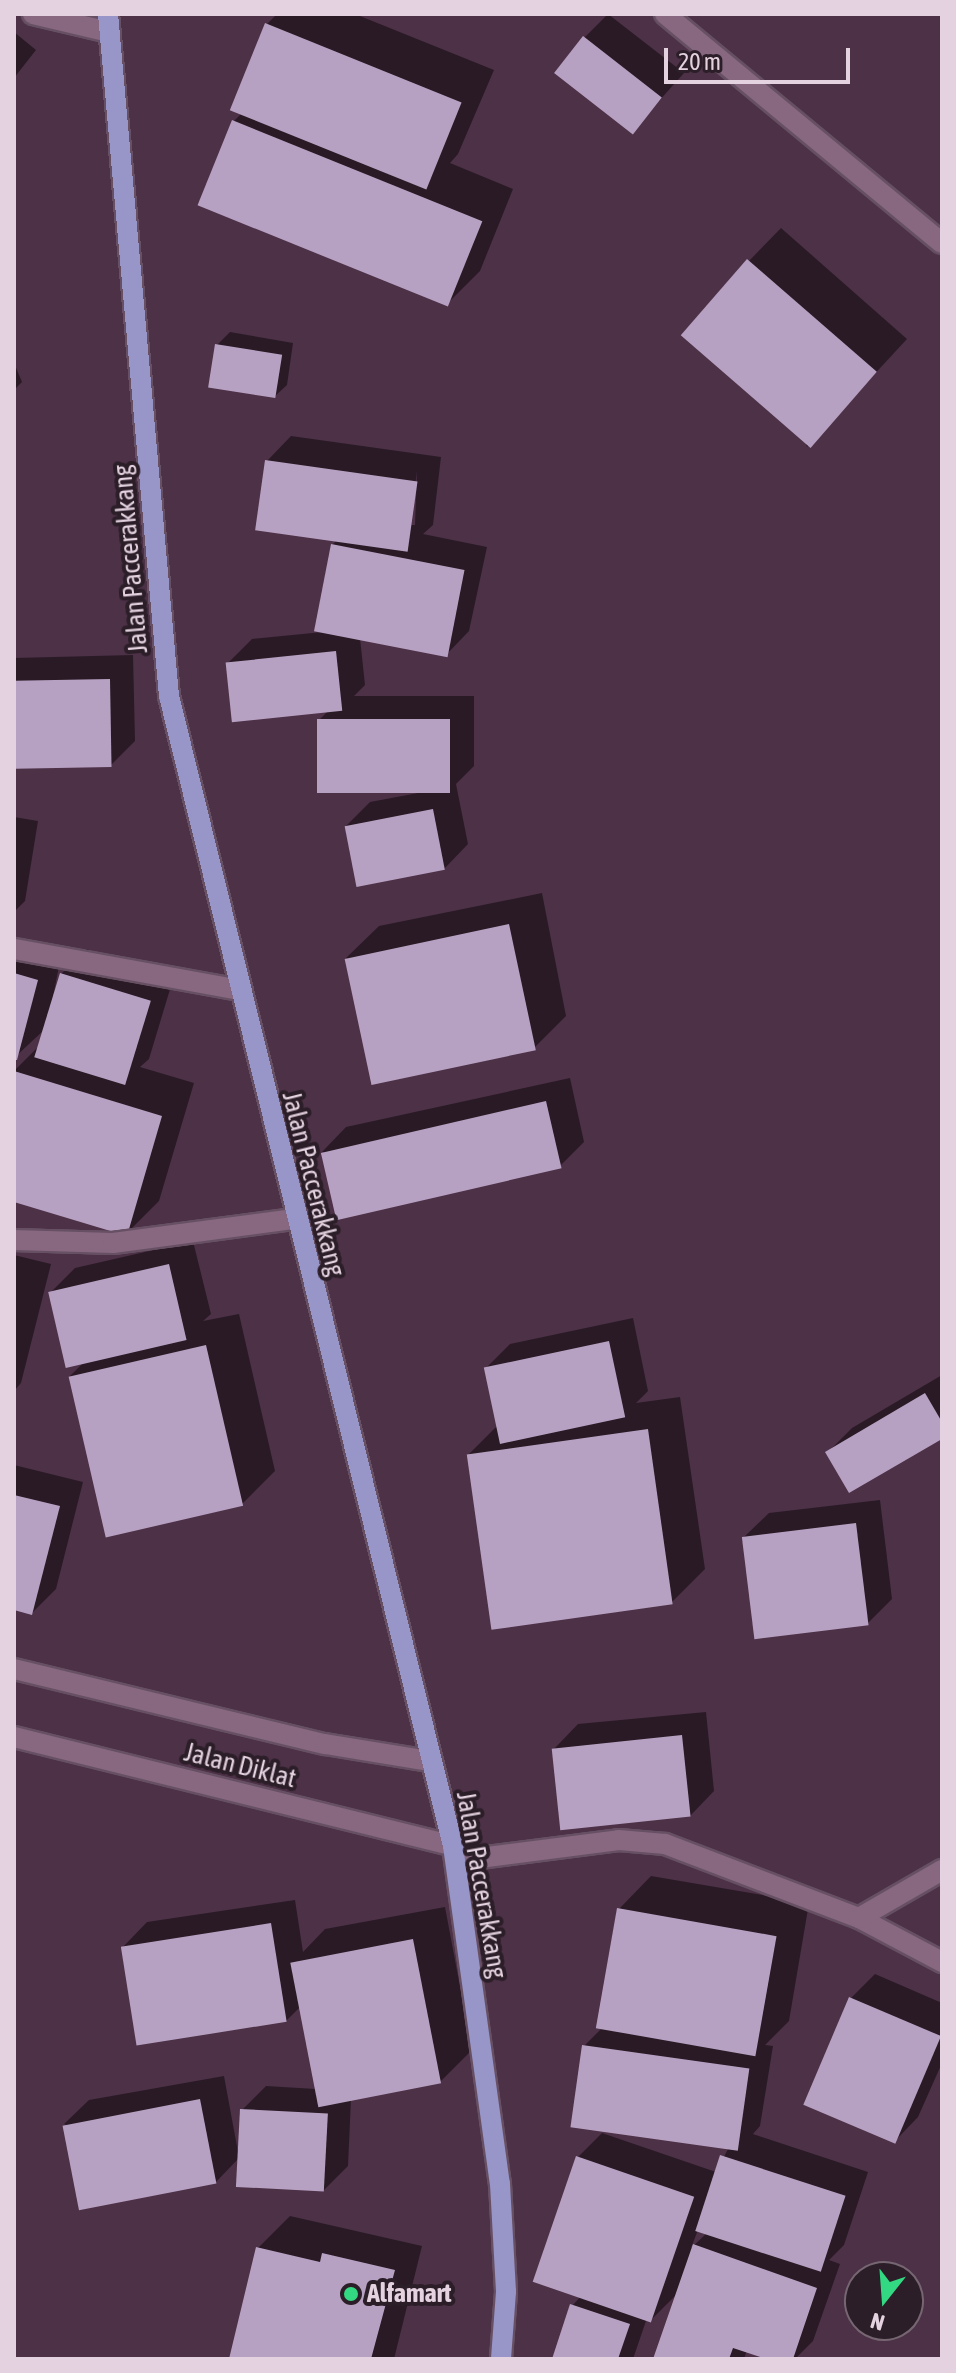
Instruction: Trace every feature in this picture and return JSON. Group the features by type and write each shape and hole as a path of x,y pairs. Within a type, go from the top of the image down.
{"main road":[{"name":"Jalan Paccerakkang","path":"109,23 169,696 294,1219 454,1854 500,2184 506,2292 501,2359"}],"street":[{"path":"33,14 109,23"},
{"path":"665,14 942,243"},
{"path":"14,949 240,990"},
{"path":"14,1240 113,1243 294,1219"},
{"name":"Jalan Diklat","path":"14,1669 325,1744 429,1761"},
{"name":"Jalan Diklat","path":"14,1737 454,1854"},
{"path":"454,1854 619,1840 665,1844 859,1918 942,1962"},
{"path":"859,1918 942,1870"}],"building":[{"path":"265,23 462,102 426,190 230,110"},
{"path":"583,36 662,98 633,135 554,73"},
{"path":"232,120 482,221 448,306 198,205"},
{"path":"747,259 877,372 811,448 681,335"},
{"path":"215,344 282,355 275,398 208,387"},
{"path":"265,460 418,481 408,552 255,530"},
{"path":"331,544 465,570 448,657 314,631"},
{"path":"336,651 342,711 232,722 226,663"},
{"path":"110,679 112,767 16,769 14,681"},
{"path":"317,719 450,719 450,793 317,793"},
{"path":"433,809 445,870 356,887 345,826"},
{"path":"509,924 536,1050 371,1085 345,959"},
{"path":"14,973 38,980 17,1060 14,1060"},
{"path":"60,973 151,1001 125,1085 34,1057"},
{"path":"14,1071 162,1116 127,1236 14,1202"},
{"path":"546,1101 562,1168 336,1220 321,1153"},
{"path":"169,1264 187,1340 66,1368 48,1292"},
{"path":"609,1341 625,1417 500,1444 484,1368"},
{"path":"206,1345 243,1506 106,1537 69,1377"},
{"path":"925,1393 942,1422 942,1439 849,1493 825,1452"},
{"path":"648,1429 673,1604 491,1630 467,1454"},
{"path":"14,1495 60,1506 32,1615 14,1610"},
{"path":"856,1523 869,1625 754,1639 742,1537"},
{"path":"682,1735 691,1817 560,1830 552,1749"},
{"path":"617,1908 777,1936 755,2056 596,2028"},
{"path":"271,1923 287,2022 137,2046 121,1947"},
{"path":"413,1939 441,2083 318,2107 290,1963"},
{"path":"849,1997 941,2036 895,2144 803,2105"},
{"path":"582,2045 749,2069 738,2151 570,2127"},
{"path":"200,2099 216,2183 79,2210 63,2126"},
{"path":"240,2109 328,2114 324,2191 236,2187"},
{"path":"720,2155 846,2196 821,2272 695,2231"},
{"path":"576,2156 694,2197 651,2322 533,2282"},
{"path":"693,2244 817,2288 793,2359 766,2359 733,2348 729,2359 653,2359"},
{"path":"256,2247 320,2262 322,2253 395,2270 371,2359 229,2359"},
{"path":"570,2304 630,2324 618,2359 552,2359"}],"place":[{"name":"Alfamart","path":"351,2294"}]}
